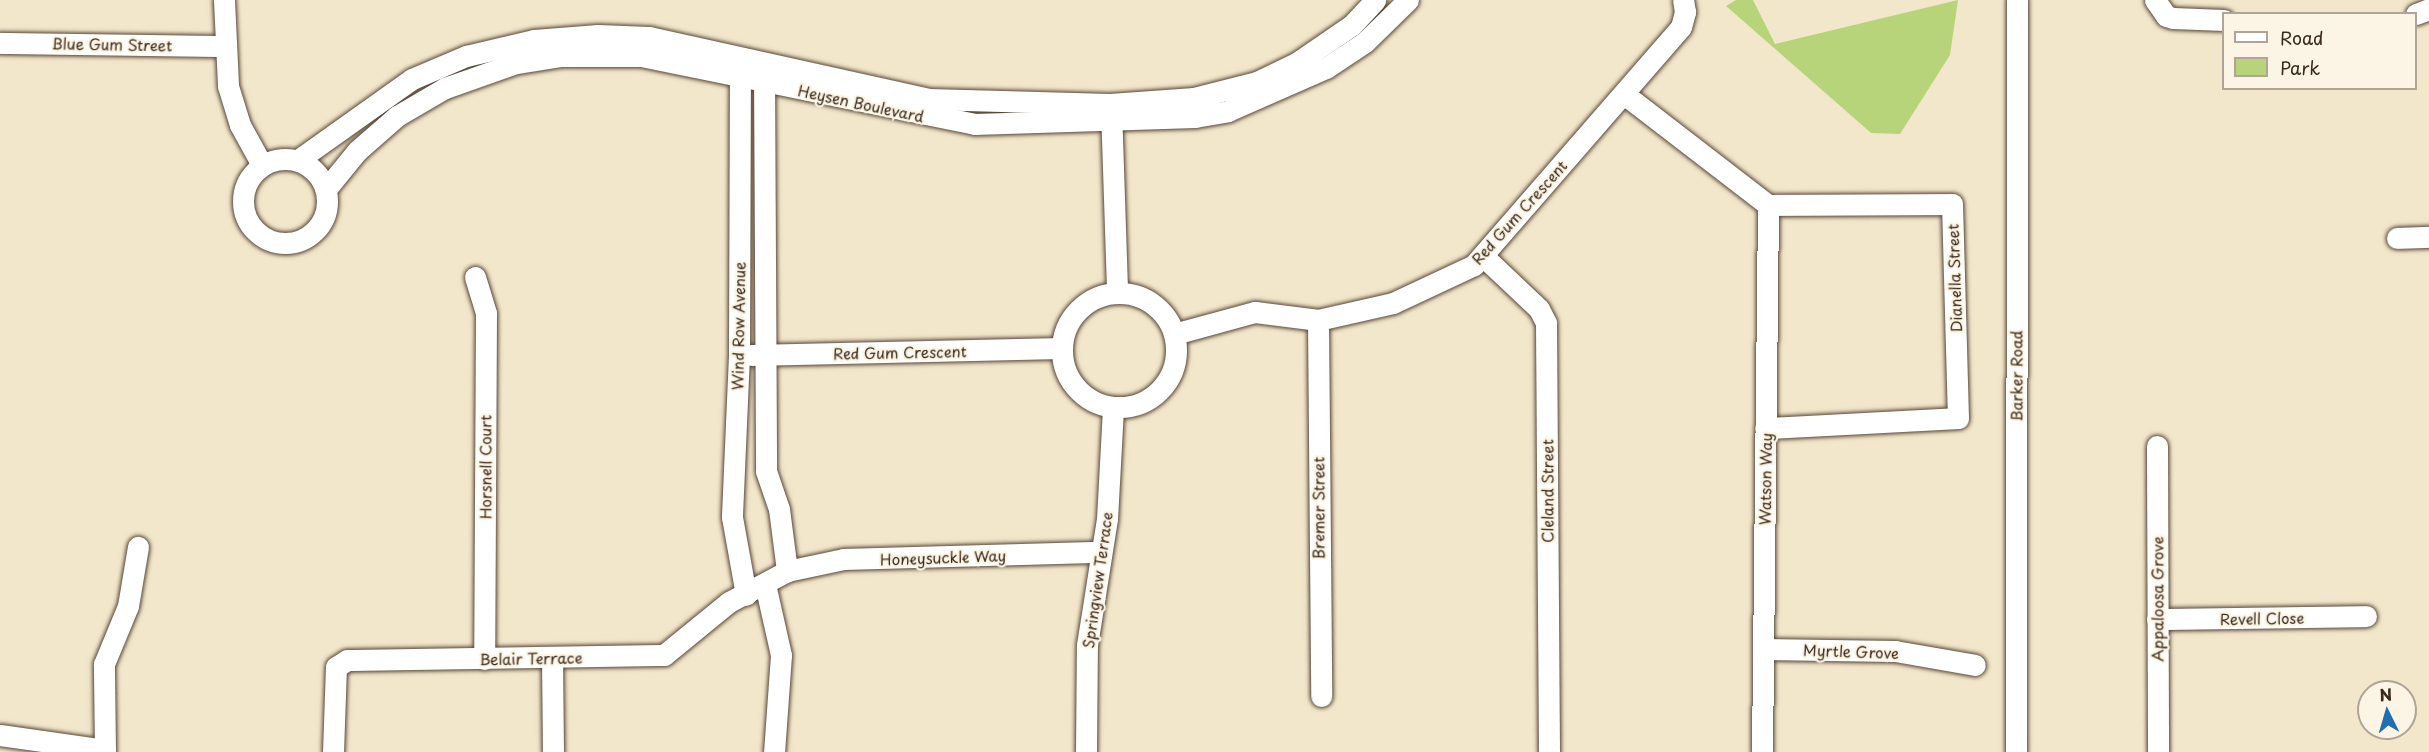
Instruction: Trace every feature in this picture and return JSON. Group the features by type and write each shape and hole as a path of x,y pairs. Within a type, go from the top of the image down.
{"street":[{"path":"224,0 228,86 237,115 262,165"},
{"name":"Heysen Boulevard","path":"1111,113 1194,98 1257,82 1298,62 1352,25 1375,0"},
{"name":"Heysen Boulevard","path":"298,160 324,146 360,114 412,79 502,46 564,36 628,35 671,40 740,66 764,72 949,101 1195,117 1228,111 1326,68 1365,42 1408,0"},
{"name":"Red Gum Crescent","path":"1174,334 1255,312 1318,320 1394,303 1431,288 1474,265 1681,27 1685,12 1683,0"},
{"name":"Barker Road","path":"2016,752 2017,0"},
{"path":"2155,0 2166,16 2222,20"},
{"name":"Blue Gum Street","path":"0,43 225,46"},
{"name":"Heysen Boulevard","path":"326,189 357,151 397,116 445,88 516,63 561,56 641,56 740,66"},
{"name":"Wind Row Avenue","path":"740,66 739,355 732,517 746,595"},
{"name":"Wind Row Avenue","path":"764,72 763,356 766,471 779,509 786,571"},
{"path":"1624,94 1768,205"},
{"path":"1111,113 1117,293"},
{"path":"286,158 298,160 320,177 326,189 328,204 316,230 298,241 277,243 252,228 243,209 244,188 262,165 286,158"},
{"name":"Dianella Street","path":"1765,428 1958,418 1952,204 1768,205"},
{"name":"Watson Way","path":"1762,752 1768,205"},
{"path":"2397,237 2429,237"},
{"name":"Cleland Street","path":"1483,256 1539,309 1546,322 1549,752"},
{"name":"Horsnell Court","path":"475,277 486,313 484,659"},
{"path":"1117,293 1136,296 1152,303 1174,334 1177,352 1173,371 1163,387 1149,399 1132,406 1113,407 1082,394 1064,365 1062,348 1065,332 1085,305 1117,293"},
{"name":"Bremer Street","path":"1318,320 1321,696"},
{"name":"Red Gum Crescent","path":"739,355 1062,348"},
{"name":"Springview Terrace","path":"1086,752 1087,645 1107,519 1113,407"},
{"name":"Appaloosa Grove","path":"2157,446 2158,752"},
{"path":"0,735 105,751 104,664 128,606 138,547"},
{"name":"Honeysuckle Way","path":"786,571 844,559 1100,552"},
{"name":"Belair Terrace","path":"333,752 336,667 347,660 664,655 729,602 746,595 786,571"},
{"path":"765,584 781,655 774,752"},
{"name":"Revell Close","path":"2157,619 2366,616"},
{"name":"Myrtle Grove","path":"1763,649 1895,651 1975,665"},
{"path":"552,658 553,752"}],"green space":[{"path":"1736,0 1753,0 1775,44 1958,0 1950,55 1900,134 1871,133 1726,6"}]}
